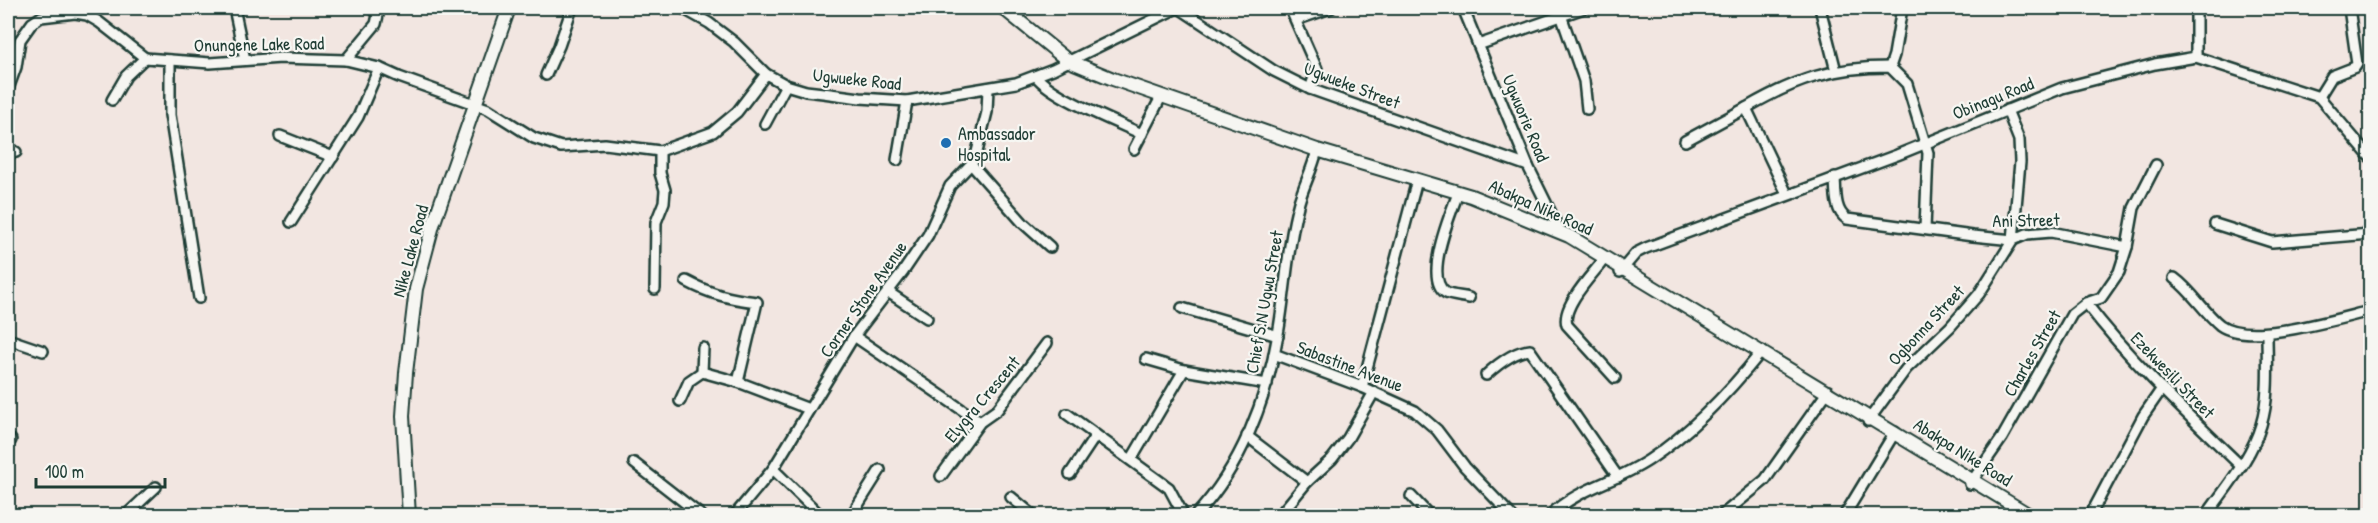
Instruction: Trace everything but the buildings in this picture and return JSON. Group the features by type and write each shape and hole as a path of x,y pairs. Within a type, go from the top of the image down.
{"main road":[{"name":"Nike Lake Road","path":"409,516 404,416 412,314 433,225 510,8"},
{"name":"Abakpa Nike Road","path":"993,8 1061,64 1317,153 1474,201 1562,236 1602,262 1622,270"},
{"name":"Abakpa Nike Road","path":"1003,8 1061,64"},
{"name":"Abakpa Nike Road","path":"1317,153 1471,196 1562,236 2031,516"},
{"name":"Abakpa Nike Road","path":"1972,482 2020,516"}],"street":[{"path":"234,8 245,60"},
{"path":"346,60 376,24 378,15 373,8"},
{"path":"546,75 572,8"},
{"name":"Ugwueke Road","path":"681,8 709,23 734,42 766,74 786,85 806,91 907,101 1016,83 1036,76 1178,8"},
{"name":"Ugwueke Street","path":"1178,8 1274,71 1310,89 1528,166"},
{"path":"1290,8 1317,69 1310,89"},
{"path":"1296,21 1331,8"},
{"name":"Ugwuorie Road","path":"1463,8 1528,166 1562,236"},
{"path":"1478,45 1584,8"},
{"path":"1820,8 1836,71"},
{"path":"1890,67 1902,8"},
{"path":"2196,8 2196,57"},
{"path":"2349,8 2357,64 2332,76 2319,97 2370,157"},
{"path":"8,89 16,67 20,40 32,22 41,17 75,10 99,22 145,58 126,76 112,100"},
{"path":"1561,15 1584,81 1587,109"},
{"name":"Obinagu Road","path":"1622,270 1635,253 1646,248 2062,88 2156,64 2196,57 2319,97"},
{"name":"Onungene Lake Road","path":"145,58 210,63 319,58 346,60 379,68 488,109 534,138 561,147 605,144 660,151"},
{"path":"170,60 170,115 199,298"},
{"path":"1686,141 1796,82 1836,71 1863,67 1890,67 1907,84 1928,153 1924,229"},
{"path":"291,222 357,117 379,68"},
{"path":"655,289 656,222 664,202 665,190 660,174 660,151 713,132 737,112 766,74"},
{"path":"1036,76 1040,81 1065,96 1142,134"},
{"path":"765,124 786,85"},
{"name":"Corner Stone Avenue","path":"734,516 773,468 854,336 927,235 950,186 971,164 977,152 987,112 988,88"},
{"path":"1134,149 1159,99"},
{"path":"897,160 907,101"},
{"path":"1746,108 1787,194"},
{"name":"Ogbonna Street","path":"1870,419 1888,392 1912,363 1950,327 1979,294 2013,240 2020,151 2019,140 2007,110"},
{"path":"280,136 333,157"},
{"name":"Chief S.N Ugwu Street","path":"1195,516 1216,491 1231,467 1247,436 1267,384 1278,336 1299,202 1317,153"},
{"path":"971,164 1023,223 1050,247"},
{"name":"Charles Street","path":"1972,482 2019,410 2061,328 2072,314 2086,303 2101,298 2119,272 2127,247 2134,208 2156,165"},
{"name":"Ani Street","path":"1835,177 1841,215 1847,219 2013,240 2027,234 2051,232 2127,247"},
{"path":"1362,387 1416,184"},
{"path":"1457,196 1446,227 1437,264 1437,280 1447,294 1469,298"},
{"path":"2215,224 2272,242 2370,234"},
{"path":"1602,262 1570,304 1565,320 1615,378"},
{"path":"2174,278 2184,285 2220,325 2231,330 2267,333 2370,311"},
{"path":"686,281 726,298 756,302 738,382"},
{"path":"888,292 927,318"},
{"name":"Ezekwesili Street","path":"2086,303 2107,331 2161,390 2241,466"},
{"path":"1182,308 1278,336"},
{"path":"2206,516 2241,466 2262,425 2267,394 2267,333"},
{"path":"854,336 980,422"},
{"path":"8,339 43,351"},
{"name":"Elygra Crescent","path":"941,476 980,422 998,410 1047,343"},
{"path":"702,372 703,348"},
{"path":"1486,375 1498,364 1523,351 1530,350 1618,477"},
{"path":"1549,516 1572,497 1618,477 1649,460 1697,421 1760,353"},
{"name":"Sabastine Avenue","path":"1274,354 1362,387 1415,411 1437,430 1465,467 1512,516"},
{"path":"1146,359 1184,370 1267,384"},
{"path":"1131,460 1184,370"},
{"path":"702,372 738,382 809,409"},
{"path":"680,401 689,381 702,372"},
{"path":"2090,516 2143,416 2161,390"},
{"path":"1279,516 1307,482 1332,459 1348,438 1374,392"},
{"path":"1721,516 1765,480 1827,393"},
{"path":"1067,414 1169,488 1184,516"},
{"path":"1844,516 1894,434"},
{"path":"1070,474 1096,435"},
{"path":"1247,436 1307,482"},
{"path":"634,463 702,516"},
{"path":"773,468 821,516"},
{"path":"851,516 880,470"},
{"path":"125,516 156,487"},
{"path":"1411,496 1430,516"},
{"path":"1011,497 1034,516"}],"place":[{"name":"Ambassador Hospital","path":"946,143"}]}
